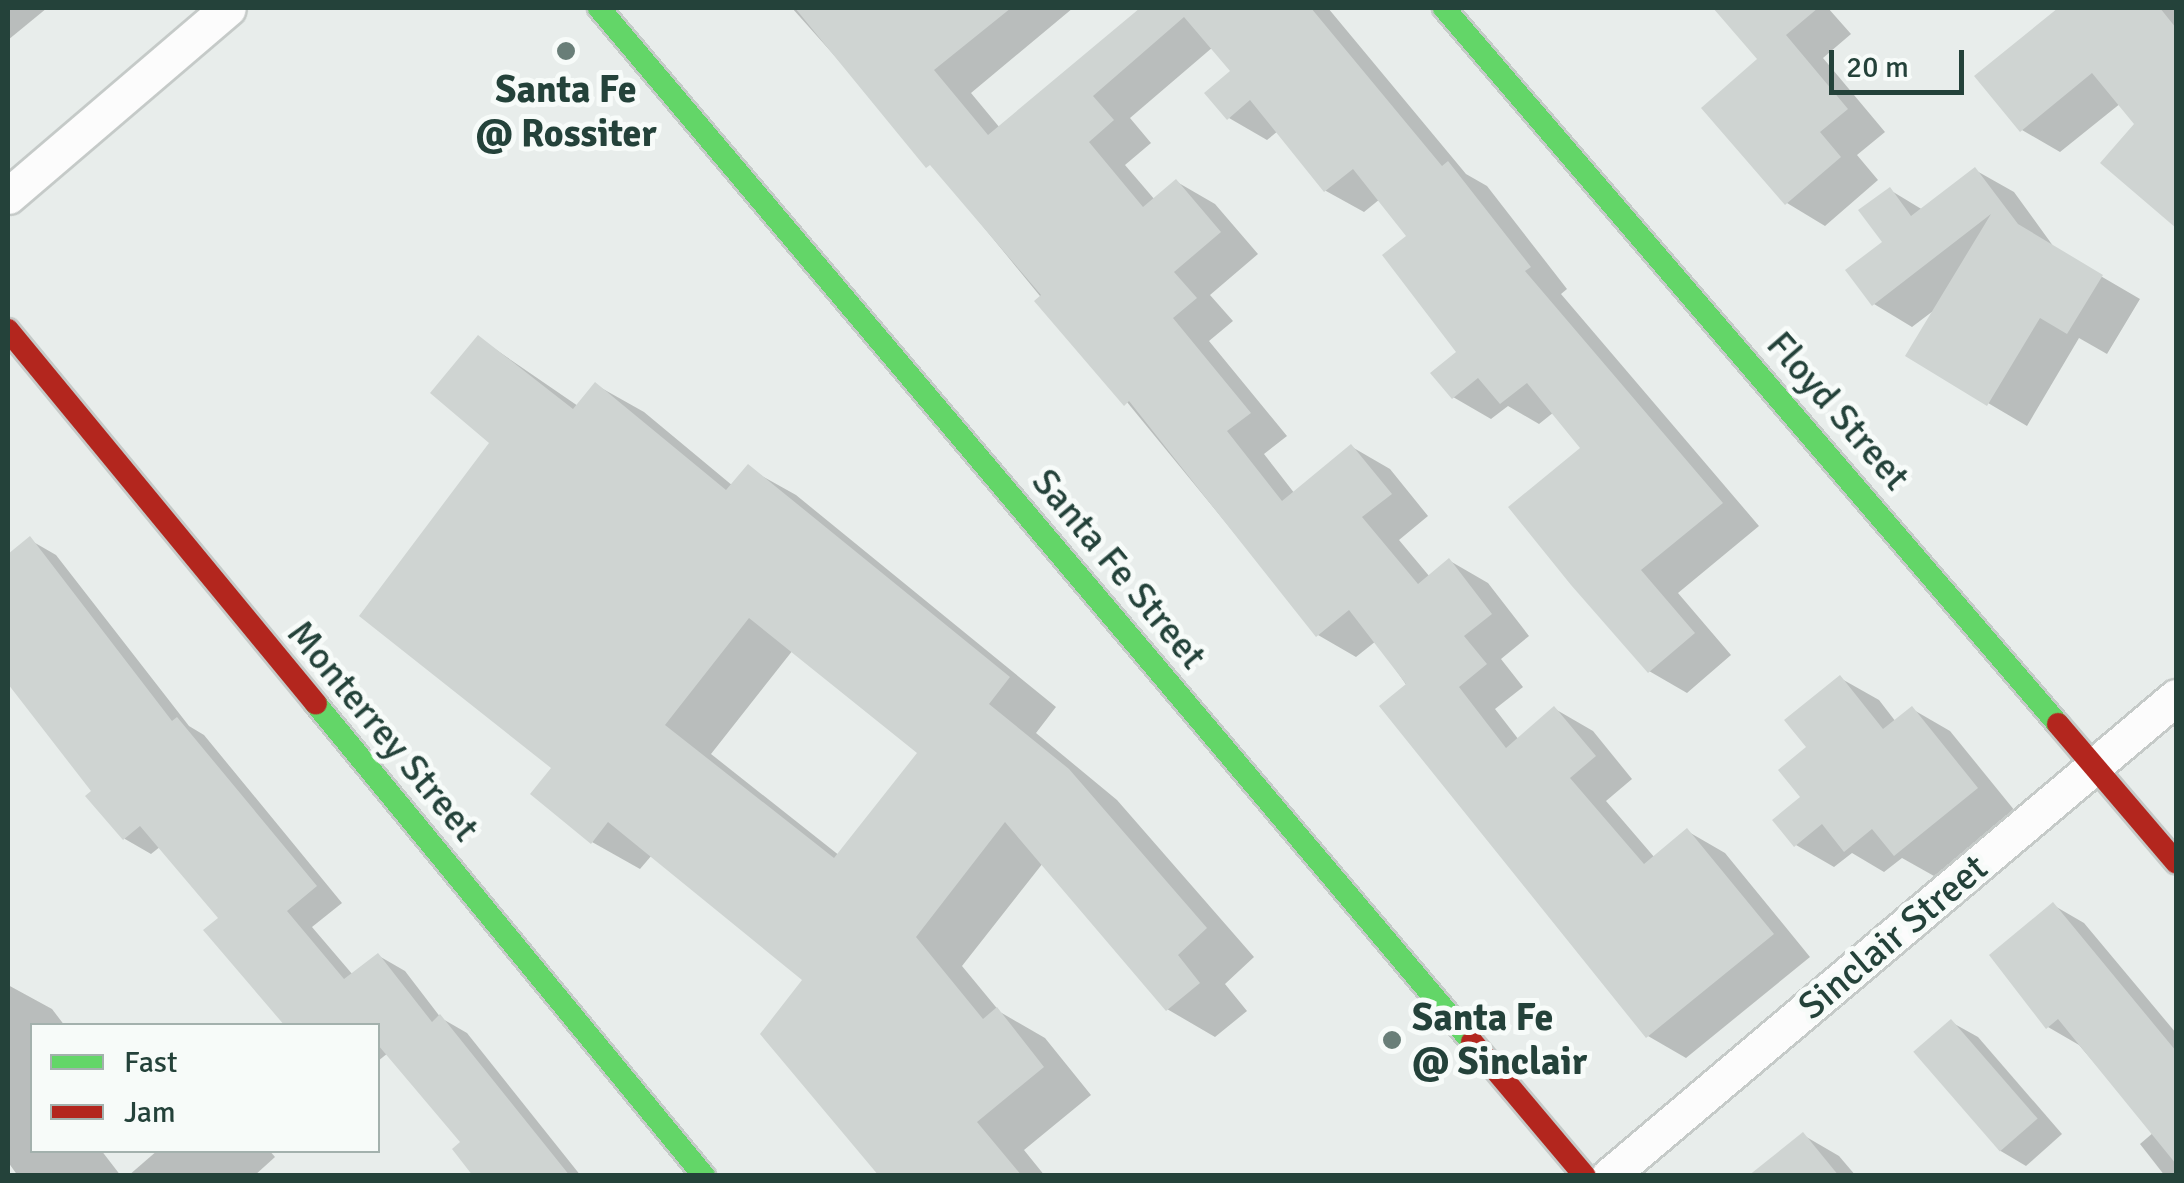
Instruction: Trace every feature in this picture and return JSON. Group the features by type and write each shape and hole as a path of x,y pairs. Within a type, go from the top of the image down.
{"street":[{"path":"8,196 228,8"},
{"name":"Santa Fe Street","path":"600,8 1585,1176"},
{"name":"Floyd Street","path":"1444,8 2176,862"},
{"name":"Monterrey Street","path":"8,330 704,1176"},
{"name":"Sinclair Street","path":"1609,1176 2176,696"}],"building":[{"path":"795,8 1011,8 934,70 988,135 1140,8 1311,8 1442,166 1448,161 1531,267 1525,271 1723,503 1641,570 1695,633 1648,673 1571,585 1508,507 1580,448 1527,383 1500,404 1478,378 1452,399 1430,373 1456,352 1382,255 1406,236 1353,169 1324,192 1250,100 1227,120 1204,93 1230,71 1184,17 1093,96 1114,120 1089,142 1143,207 1176,179 1221,232 1174,272 1197,298 1173,318 1251,413 1227,431 1282,501 1351,444 1392,494 1362,517 1418,584 1449,558 1492,614 1464,636 1487,664 1459,687 1506,748 1554,706 1596,756 1570,778 1644,864 1687,828 1774,934 1646,1038 1379,706 1406,684 1349,610 1316,637 1129,401 1124,406 1034,301 1041,295 930,165 926,168"},
{"path":"1713,8 1818,8 1786,35 1848,109 1820,132 1841,157 1785,205 1701,108 1757,59"},
{"path":"2058,8 2160,8 2176,28 2176,228 2100,163 2134,124 2092,73 2020,132 1974,76"},
{"path":"1975,167 2018,224 2103,275 2067,334 2040,318 1987,406 1905,356 1991,214 1872,306 1845,270 1882,242 1858,210 1890,187 1911,216"},
{"path":"478,335 573,409 595,382 726,490 748,464 1010,677 989,704 1069,769 1207,928 1178,955 1200,983 1166,1011 1005,822 916,937 983,1019 997,1007 1044,1067 977,1122 1022,1176 879,1176 760,1034 802,980 608,822 591,844 530,794 551,768 359,616 489,443 430,393","holes":["749,618 917,753 834,858 665,725"]},
{"path":"30,536 172,721 177,717 317,886 287,911 344,979 378,953 432,1022 440,1014 570,1176 473,1176 452,1149 460,1142 380,1047 380,1023 282,1023 203,930 218,918 140,826 123,840 85,796 91,791 8,684 8,554"},
{"path":"1840,675 1883,729 1912,706 1978,788 1894,856 1872,829 1844,852 1822,824 1794,847 1772,820 1800,797 1778,770 1806,747 1784,720"},
{"path":"2053,902 2176,1051 2176,1164 2058,1019 2046,1029 1989,955"},
{"path":"1951,1019 2038,1119 2000,1151 1913,1052"},
{"path":"1803,1132 1839,1176 1748,1176"}],"traffic: fast":[{"path":"599,8 1472,1042"},
{"path":"1444,8 2058,724"},
{"path":"316,704 704,1176"}],"traffic: jam":[{"path":"8,330 316,704"},
{"path":"2058,724 2176,862"},
{"path":"1472,1042 1585,1176"}],"place":[{"name":"Santa Fe @ Rossiter","path":"566,51"},
{"name":"Santa Fe @ Sinclair","path":"1392,1040"}]}
